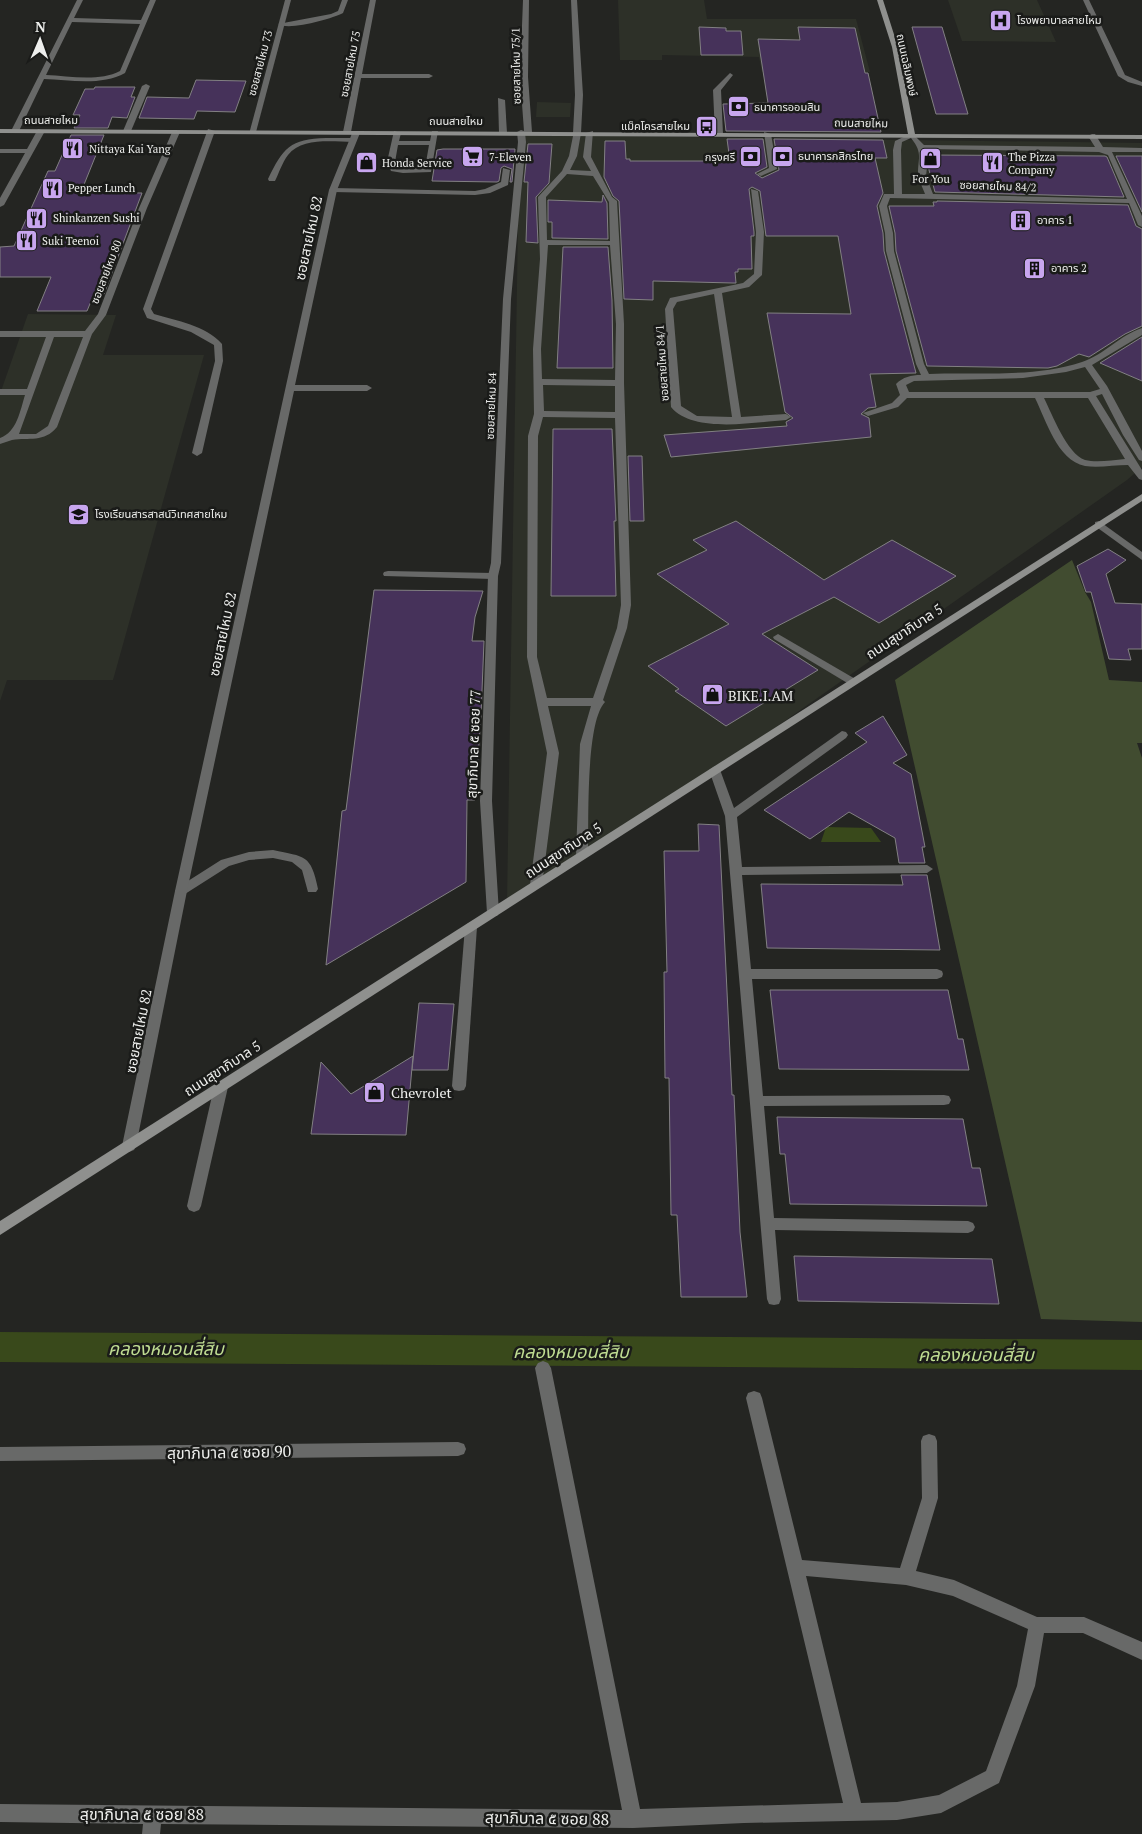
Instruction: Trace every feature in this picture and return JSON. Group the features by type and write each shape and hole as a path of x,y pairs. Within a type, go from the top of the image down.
{"main road":[{"name":"ถนนเฉลิมพงษ์","path":"880,0 895,47 912,135"},
{"name":"ถนนสายไหม","path":"0,130 211,131 352,135 525,132 1142,136"},
{"name":"ถนนสุขาภิบาล 5","path":"0,1228 1142,497"}],"street":[{"path":"15,131 80,0"},
{"path":"42,77 108,77 120,75 123,72 153,0"},
{"name":"ซอยสายไหม 73","path":"252,132 288,0"},
{"path":"281,24 331,16 341,12 345,0"},
{"name":"ซอยสายไหม 75","path":"352,135 357,76 373,0"},
{"name":"ซอยสายไหม 75/1","path":"525,132 526,0"},
{"path":"536,885 553,753 532,656 533,436 539,414 537,349 544,259 542,197 565,172 574,156 579,94 574,0"},
{"path":"1086,0 1122,76 1130,81 1142,84"},
{"path":"70,20 144,22"},
{"path":"719,134 717,90 730,75"},
{"path":"357,76 429,76"},
{"path":"127,131 146,86"},
{"path":"502,100 503,133"},
{"path":"0,204 41,130"},
{"path":"197,453 219,361 218,344 208,335 196,329 150,316 147,309 211,131"},
{"name":"ซอยสายไหม 80","path":"10,437 39,437 46,434 52,427 88,334 102,315 143,208 176,132"},
{"name":"ซอยสายไหม 84","path":"493,576 496,563 507,299 522,142 525,132"},
{"path":"397,133 391,162 394,169 412,172 428,170 435,133"},
{"path":"582,856 586,744 622,628 626,605 619,383 620,324 613,201 609,198 587,157 590,133"},
{"path":"761,174 772,169 767,134"},
{"path":"272,179 285,154 293,146 352,135"},
{"name":"ซอยสายไหม 82","path":"130,1146 181,891 290,388 334,190 352,135"},
{"path":"912,135 922,147 924,158 922,176 930,196"},
{"name":"ถนนสายไหม","path":"898,195 897,150 899,141 912,135"},
{"path":"1092,136 1100,150 1111,154 1142,225"},
{"path":"396,143 433,143"},
{"path":"922,147 1142,150"},
{"path":"0,151 31,151"},
{"path":"334,190 475,193 487,191 505,183 506,170"},
{"path":"565,172 597,174"},
{"name":"ซอยสายไหม 84/1","path":"754,191 760,232 758,275 746,285 673,300 669,309 676,406 687,417 700,420 786,417"},
{"path":"898,195 887,196 883,206 889,233 890,250 920,364 926,377"},
{"name":"ซอยสายไหม 84/2","path":"898,195 1131,201"},
{"path":"542,242 614,243"},
{"path":"718,291 737,420"},
{"path":"905,395 901,384 912,378 1029,374 1058,371 1088,364 1142,331"},
{"path":"0,334 88,334"},
{"path":"0,441 10,437 17,431 51,334"},
{"path":"1088,364 1101,380 1104,390 1139,447 1142,458"},
{"path":"539,382 619,383"},
{"path":"290,388 367,388"},
{"path":"868,413 895,405 905,395 1091,395 1104,390"},
{"path":"0,392 30,392"},
{"path":"1038,394 1069,453 1079,461 1091,463 1130,462"},
{"path":"1091,395 1130,462 1142,477"},
{"path":"539,414 620,415"},
{"path":"1099,524 1142,557"},
{"path":"388,574 493,576"},
{"name":"สุขาภิบาล ๕ ซอย 77","path":"493,576 486,801 493,913"},
{"path":"778,636 853,682"},
{"path":"543,702 599,702"},
{"path":"731,816 842,736"},
{"path":"715,770 731,816 774,1299"},
{"path":"181,891 224,863 249,856 273,854 296,859 308,868 312,889"},
{"path":"736,870 927,869"},
{"path":"459,1086 471,927"},
{"path":"746,974 937,974"},
{"path":"194,1206 221,1087"},
{"path":"756,1101 944,1100"},
{"path":"767,1224 968,1227"},
{"path":"543,1368 633,1819"},
{"path":"754,1398 854,1810"},
{"path":"906,1577 930,1498 929,1441"},
{"name":"สุขาภิบาล ๕ ซอย 90","path":"0,1454 458,1449"},
{"path":"794,1568 906,1577 954,1588 1037,1625 1084,1625 1142,1651"},
{"name":"สุขาภิบาล ๕ ซอย 88","path":"0,1813 633,1819 897,1810 941,1804 993,1777 1026,1686 1037,1625"},
{"path":"150,1834 153,1814"}],"shaded area":[{"path":"618,0 704,0 707,19 856,19 870,72 762,72 759,57 662,55 662,60 620,60"},
{"name":"โรงพยาบาลสายไหม","path":"948,0 1037,0 1056,42 962,41"},
{"path":"537,102 571,103 570,117 536,117"},
{"path":"524,135 1142,143 1142,467 1127,480 715,770 507,903 518,224"},
{"name":"โรงเรียนสารสาสน์วิเทศสายไหม","path":"28,314 116,315 103,355 204,355 113,680 7,680 0,701 0,394"},
{"path":"1072,560 1091,602 1109,680 1142,682 1142,743 1137,743 1142,758 1142,1322 1041,1319 895,680"},
{"path":"826,827 871,828 881,842 821,842"}],"building":[{"path":"699,27 726,28 726,31 741,31 743,55 701,55"},
{"path":"798,27 855,28 865,73 868,73 881,132 726,131 723,104 768,103 758,39 800,40"},
{"path":"912,27 942,27 968,114 936,114"},
{"path":"196,80 246,81 235,112 197,111 194,119 139,118 147,97 189,98"},
{"path":"95,87 135,87 131,97 135,97 127,118 112,117 108,128 74,128 80,115 73,115 85,89 94,89"},
{"path":"71,135 104,135 81,192 142,193 104,294 94,294 87,311 37,311 51,277 0,277 0,247 14,246 48,171 55,171"},
{"path":"727,139 763,139 767,167 755,173 762,178 779,170 774,139 883,140 887,158 875,158 883,193 877,206 883,233 884,251 916,373 870,374 876,407 868,408 861,414 869,418 871,437 671,457 664,435 787,426 786,422 793,418 785,412 767,313 851,314 838,236 766,236 760,191 752,187 749,189 754,232 754,236 751,236 752,269 738,269 738,272 735,272 736,283 653,281 653,300 624,299 619,201 613,196 604,177 605,141 625,141 626,159 630,159 630,161 730,161"},
{"path":"528,144 552,144 549,183 536,197 538,243 526,242 528,182 524,182"},
{"path":"515,149 512,182 510,182 512,169 504,166 501,168 499,181 497,182 432,181 437,150"},
{"path":"929,155 1105,156 1124,197 935,192 929,170"},
{"path":"1116,156 1142,156 1142,212"},
{"path":"603,195 607,203 608,239 552,238 552,222 548,222 548,200 602,202"},
{"path":"933,202 1128,205 1136,226 1142,229 1142,326 1125,334 1089,357 1079,354 1057,366 1048,368 927,366 896,251 895,233 889,206 934,206"},
{"path":"563,247 608,247 612,300 613,368 557,368"},
{"path":"1142,337 1142,381 1100,363"},
{"path":"553,429 612,429 616,521 614,521 616,596 551,596"},
{"path":"628,456 642,456 644,521 630,521"},
{"path":"736,521 824,580 892,540 956,576 879,623 834,597 762,634 818,670 726,726 675,691 679,689 648,666 729,624 657,574 707,550 693,540"},
{"path":"1108,549 1126,560 1106,574 1115,603 1142,604 1142,649 1128,649 1131,660 1109,659 1091,592 1086,592 1077,566"},
{"path":"374,590 483,591 475,617 472,641 484,641 475,800 467,800 466,882 326,965 342,811 346,810"},
{"path":"883,716 907,755 893,763 911,774 925,847 922,847 925,863 899,863 895,838 849,812 810,839 764,810 867,742 855,733"},
{"path":"698,824 719,825 740,1232 747,1297 681,1297 677,1215 671,1215 669,1078 665,1078 664,972 667,972 664,851 699,851"},
{"path":"901,875 927,875 940,950 767,948 761,884 903,885"},
{"path":"770,990 948,990 958,1039 963,1039 969,1070 779,1069"},
{"path":"419,1003 454,1004 448,1070 412,1070"},
{"path":"413,1056 406,1135 311,1134 321,1062 351,1094"},
{"path":"777,1117 963,1119 972,1168 980,1168 987,1206 790,1204 785,1154 780,1154"},
{"path":"794,1256 992,1259 999,1304 798,1301"}],"waterway":[{"name":"คลองหมอนสี่สิบ","path":"0,1347 1142,1355"}],"place":[{"name":"โรงพยาบาลสายไหม","path":"1001,20"},
{"name":"ธนาคารออมสิน","path":"738,107"},
{"name":"แม็คโครสายไหม","path":"706,126"},
{"name":"Nittaya Kai Yang","path":"73,149"},
{"name":"ธนาคารกสิกรไทย","path":"782,156"},
{"name":"7-Eleven","path":"473,157"},
{"name":"กรุงศรี","path":"751,157"},
{"name":"For You","path":"931,158"},
{"name":"Honda Service","path":"366,163"},
{"name":"The Pizza Company","path":"992,163"},
{"name":"Pepper Lunch","path":"52,188"},
{"name":"Shinkanzen Sushi","path":"37,218"},
{"name":"อาคาร 1","path":"1021,220"},
{"name":"Suki Teenoi","path":"26,241"},
{"name":"อาคาร 2","path":"1035,268"},
{"name":"โรงเรียนสารสาสน์วิเทศสายไหม","path":"79,514"},
{"name":"BIKE.I.AM","path":"712,695"},
{"name":"Chevrolet","path":"375,1092"}]}
